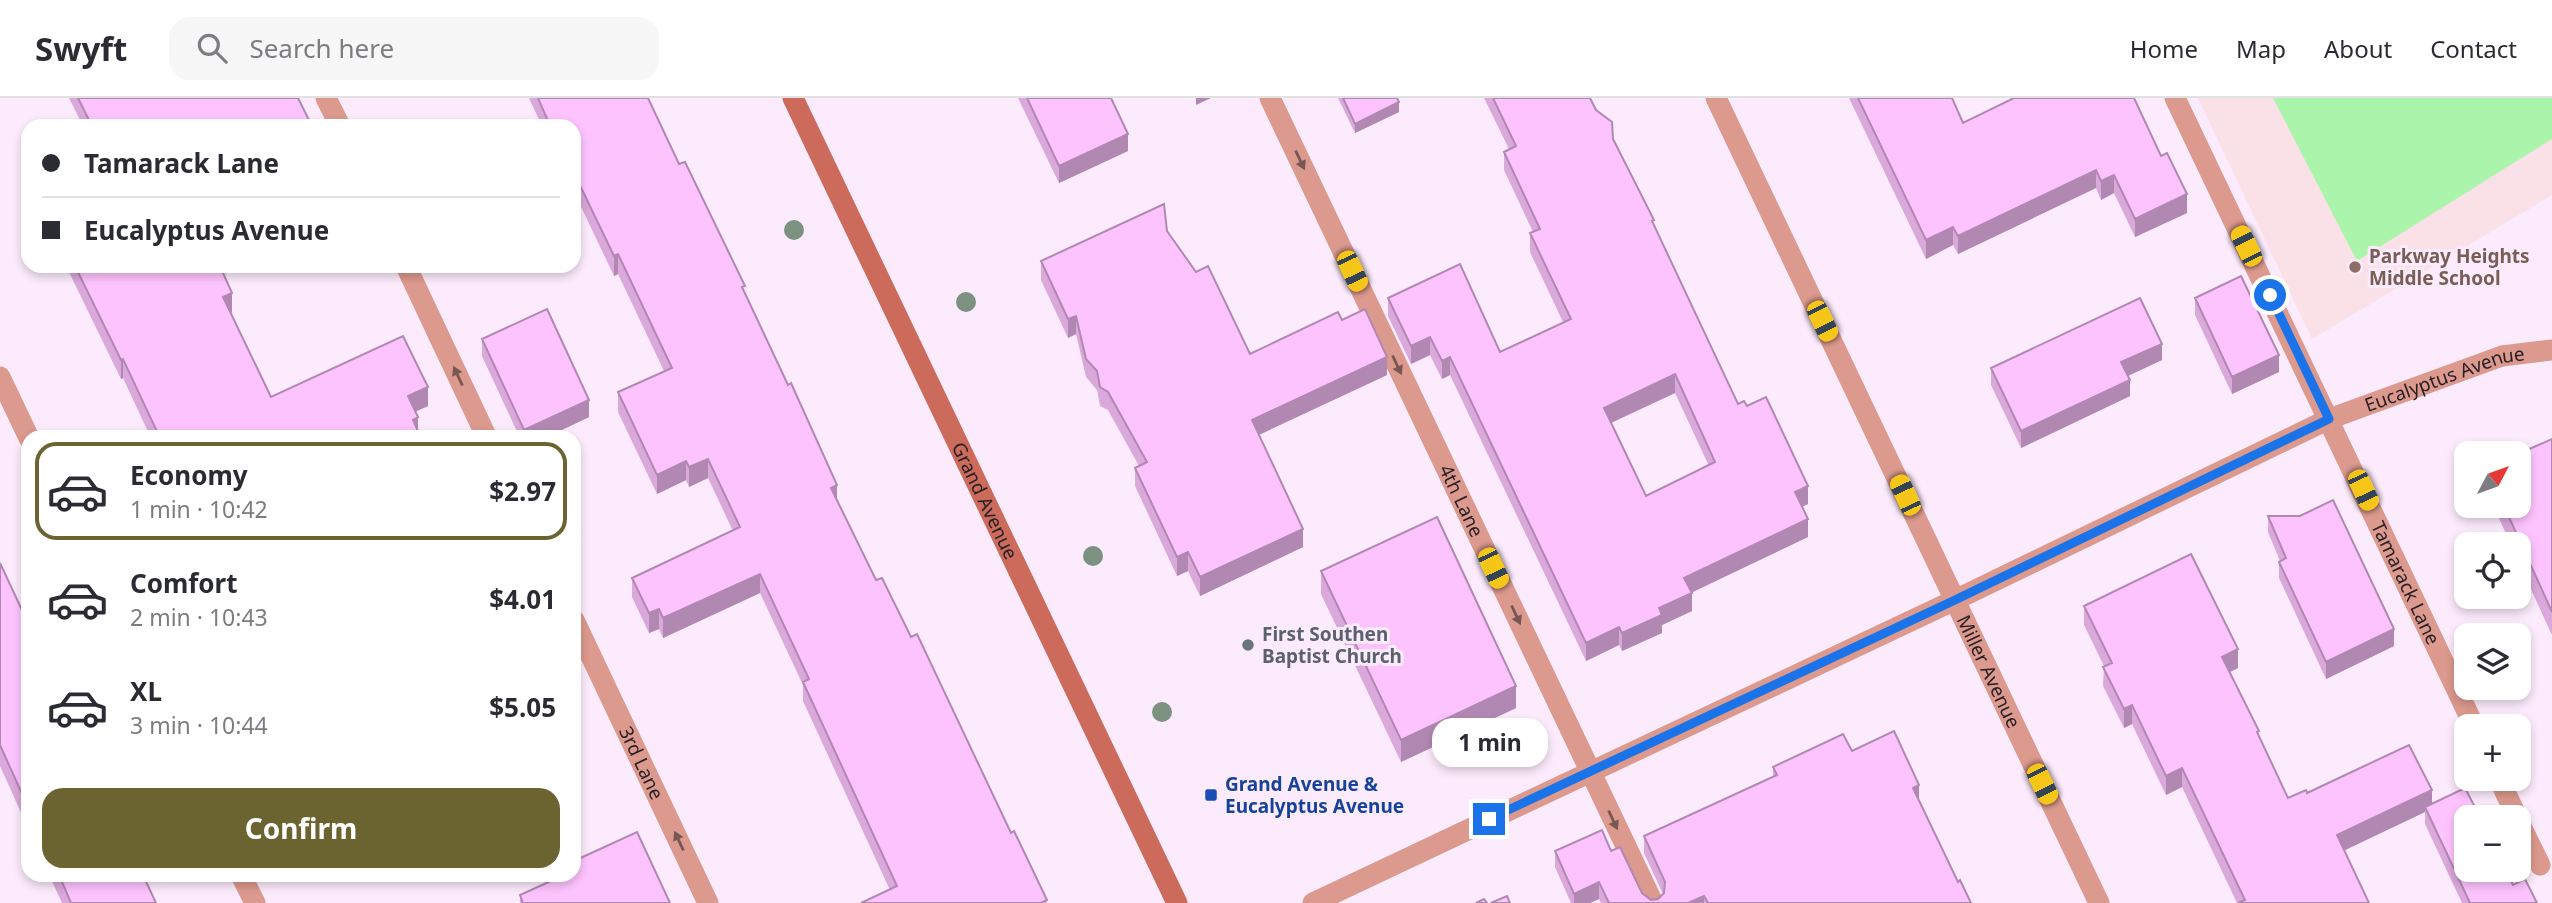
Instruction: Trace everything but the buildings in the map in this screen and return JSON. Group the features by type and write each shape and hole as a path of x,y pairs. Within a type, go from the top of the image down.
{"main road":[{"name":"Grand Avenue","path":"793,98 1177,903"}],"street":[{"path":"326,98 336,119"},
{"name":"4th Lane","path":"1270,98 1653,903"},
{"name":"Miller Avenue","path":"1716,98 2099,903"},
{"name":"Tamarack Lane","path":"2175,98 2468,714"},
{"path":"409,273 483,430"},
{"name":"Eucalyptus Avenue","path":"1314,903 1955,600 2329,419 2502,356 2552,350"},
{"path":"0,377 25,430"},
{"name":"3rd Lane","path":"581,636 708,903"},
{"path":"2531,846 2540,865"},
{"path":"244,882 255,903"}],"shaded area":[{"name":"Parkway Heights Middle School","path":"2198,98 2552,98 2552,195 2312,339"}],"green space":[{"path":"2273,98 2552,98 2552,139 2357,261"}],"place":[{"name":"Parkway Heights Middle School","path":"2355,267"},
{"name":"First Southen Baptist Church","path":"1248,645"},
{"name":"Grand Avenue & Eucalyptus Avenue","path":"1211,795"}],"route":[{"path":"1489,819 1955,600 2329,419 2270,295"}]}
